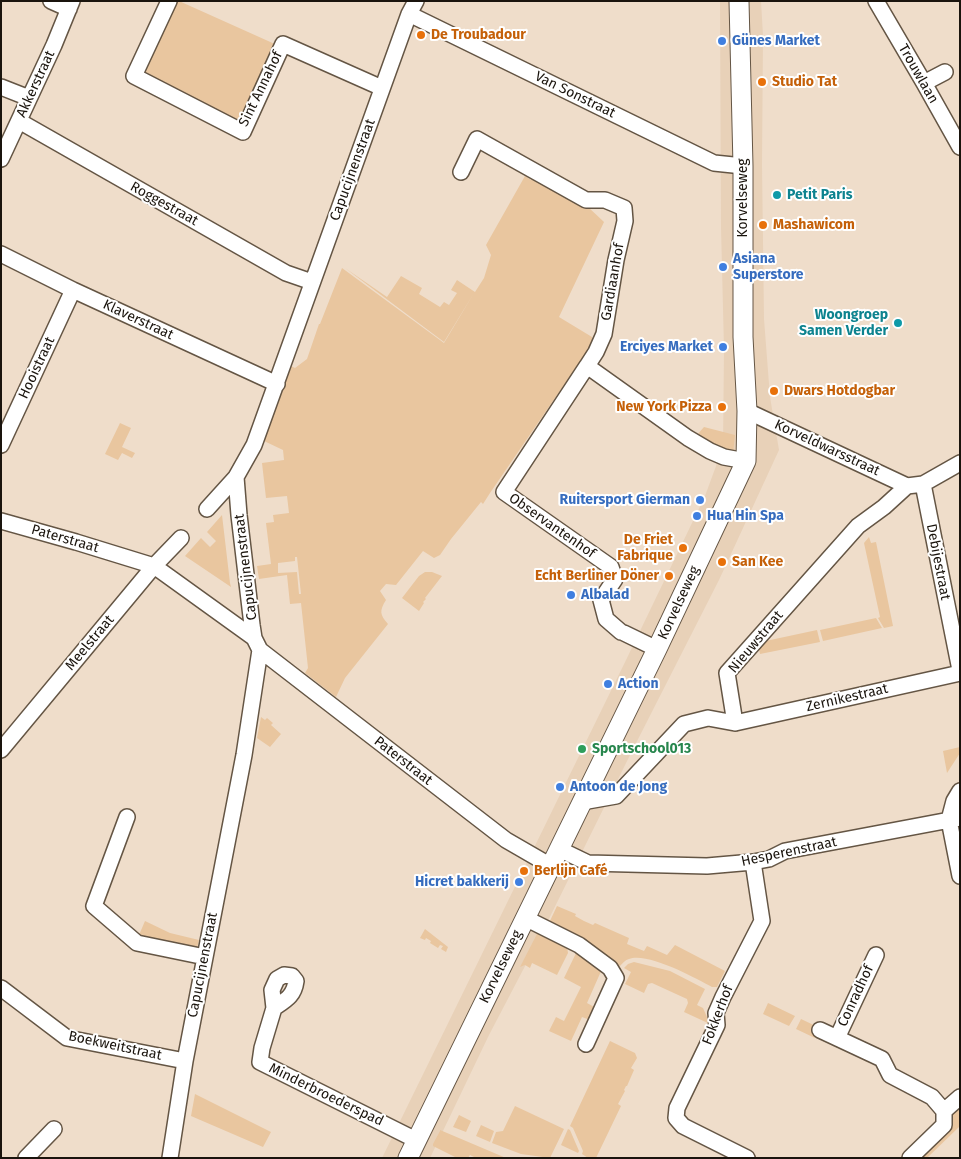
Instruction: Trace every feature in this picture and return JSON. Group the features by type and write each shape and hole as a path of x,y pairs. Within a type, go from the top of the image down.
{"street":[{"name":"Akkerstraat","path":"1,159 71,5 51,1"},
{"name":"Sint Annahof","path":"169,1 134,76 242,132 283,44 382,88"},
{"name":"Korvelseweg","path":"408,1158 657,649 746,461 747,411 743,337 743,166 739,1"},
{"name":"Trouwlaan","path":"876,1 960,148"},
{"name":"Capucijnenstraat","path":"170,1158 185,1061 244,755 257,644 248,594 236,477 254,445 277,384 312,282 412,8"},
{"name":"Van Sonstraat","path":"412,8 714,163 743,166"},
{"path":"924,83 945,72"},
{"path":"1,87 29,98"},
{"name":"Roggestraat","path":"18,121 286,272 312,282"},
{"name":"Gardiaanhof","path":"462,172 477,139 586,200 605,200 624,208 625,221 616,260 604,334 587,366"},
{"name":"Klaverstraat","path":"1,254 72,290 277,384"},
{"name":"Hooistraat","path":"1,445 72,290"},
{"path":"587,366 688,438 724,457 746,461"},
{"name":"Observantenhof","path":"587,366 504,492 611,567 615,579 601,600 606,619 623,632 657,649"},
{"name":"Korveldwarsstraat","path":"747,411 906,486"},
{"path":"906,486 923,484 960,463"},
{"path":"206,509 236,477"},
{"name":"Debijestraat","path":"923,484 960,671"},
{"name":"Nieuwstraat","path":"735,723 727,673 858,526 884,507 906,486"},
{"name":"Paterstraat","path":"1,521 154,566 257,644 454,801 506,840 555,857"},
{"name":"Meelstraat","path":"1,750 154,566 181,538"},
{"name":"Zernikestraat","path":"735,723 960,671"},
{"path":"582,802 616,796 684,724 708,718 735,723"},
{"path":"960,791 954,801 960,876"},
{"path":"127,817 94,906 137,943 205,957"},
{"name":"Hesperenstraat","path":"555,857 588,863 707,866 753,862 769,859 785,851 954,819"},
{"name":"Fokkerhof","path":"747,1158 683,1126 676,1118 677,1108 717,1026 716,1013 723,996 762,921 753,862"},
{"path":"525,918 579,945 610,968 616,978 586,1044"},
{"name":"Conradhof","path":"836,1038 876,955"},
{"name":"Boekweitstraat","path":"1,988 67,1038 185,1061"},
{"name":"Minderbroederspad","path":"274,1008 262,1048 260,1062 416,1140"},
{"name":"Conradhof","path":"820,1030 882,1059 890,1075 932,1097 944,1110"},
{"path":"910,1158 944,1125 944,1110 960,1097"},
{"path":"26,1158 54,1129"}],"shaded area":[{"path":"173,1 179,1 277,45 241,126 139,74"},
{"path":"720,1 761,1 763,36 764,319 770,397 779,450 719,580 489,1035 430,1158 382,1158 705,496 723,447 724,349 721,227"},
{"path":"525,176 531,180 533,177 587,206 604,222 559,317 592,337 594,341 483,504 481,502 440,555 434,558 423,551 396,585 386,584 380,591 386,600 381,613 388,624 345,678 336,697 305,673 308,668 301,603 290,604 287,575 259,579 257,566 271,564 266,523 274,522 273,515 289,513 287,496 266,498 262,463 284,460 283,450 264,441 291,366 295,368 307,359 342,268 444,343 474,293 444,342 345,268 387,297 401,276 422,288 419,294 440,307 444,302 449,305 457,293 451,290 457,280 475,292 484,278 491,255 486,245","holes":["295,557 297,557 301,594 299,594 297,572 278,573 278,563 295,561"]},
{"path":"120,423 131,428 122,447 135,453 132,458 122,453 118,460 105,454"},
{"path":"704,427 735,435 733,454 696,436"},
{"path":"222,515 231,587 185,556 201,538 210,547 216,541 207,532"},
{"path":"869,537 871,543 876,542 893,626 884,628 878,618 880,617 864,543"},
{"path":"425,572 432,572 442,576 425,598 419,611 402,598 419,576"},
{"path":"876,618 882,628 823,641 820,630"},
{"path":"817,630 820,642 760,654 759,649 755,650 761,642"},
{"path":"261,717 265,720 267,718 273,723 271,725 281,734 270,747 257,738"},
{"path":"960,747 960,753 947,773 943,751"},
{"path":"557,906 576,914 575,916 593,925 595,923 629,938 627,944 644,951 647,946 667,955 675,945 725,971 717,987 712,987 671,967 648,959 629,959 620,966 549,923"},
{"path":"145,921 170,933 199,940 197,948 191,950 146,941 139,935"},
{"path":"425,929 448,947 446,952 441,949 443,946 440,945 438,948 426,938 425,940 420,938"},
{"path":"538,932 567,947 568,953 557,975 532,963 530,968 525,965 520,967"},
{"path":"578,949 602,969 587,1003 596,1008 590,1020 582,1017 571,1041 549,1031 556,1017 564,1021 581,987 564,978"},
{"path":"634,962 670,971 705,989 697,1005 703,1008 710,1024 684,1012 688,1003 687,999 652,983 648,984 644,993 625,984 631,972 624,968"},
{"path":"768,1003 795,1016 789,1026 763,1014"},
{"path":"801,1019 820,1028 815,1038 796,1029"},
{"path":"610,1041 635,1053 637,1058 631,1068 634,1070 618,1104 621,1106 596,1158 588,1158 582,1154 583,1151 573,1128 570,1126"},
{"path":"195,1094 271,1132 263,1147 191,1116"},
{"path":"960,1105 960,1126 927,1158 919,1158 952,1111"},
{"path":"515,1106 564,1129 550,1158 521,1154 492,1143 496,1132 503,1131"},
{"path":"459,1115 471,1121 466,1132 453,1127"},
{"path":"481,1125 494,1131 490,1142 476,1136"},
{"path":"568,1129 579,1151 578,1153 561,1145"},
{"path":"440,1130 506,1158 476,1158 470,1155 468,1158 457,1158 433,1146"}],"place":[{"name":"De Troubadour","path":"421,35"},
{"name":"Günes Market","path":"722,41"},
{"name":"Studio Tat","path":"762,82"},
{"name":"Petit Paris","path":"777,195"},
{"name":"Mashawicom","path":"763,225"},
{"name":"Asiana Superstore","path":"723,267"},
{"name":"Woongroep Samen Verder","path":"898,323"},
{"name":"Erciyes Market","path":"723,347"},
{"name":"Dwars Hotdogbar","path":"774,391"},
{"name":"New York Pizza","path":"722,407"},
{"name":"Ruitersport Gierman","path":"700,500"},
{"name":"Hua Hin Spa","path":"697,516"},
{"name":"De Friet Fabrique","path":"683,548"},
{"name":"San Kee","path":"722,562"},
{"name":"Echt Berliner Döner","path":"669,576"},
{"name":"Albalad","path":"571,595"},
{"name":"Action","path":"608,684"},
{"name":"Sportschool013","path":"582,749"},
{"name":"Antoon de Jong","path":"560,787"},
{"name":"Berlijn Café","path":"524,871"},
{"name":"Hicret bakkerij","path":"519,882"}]}
